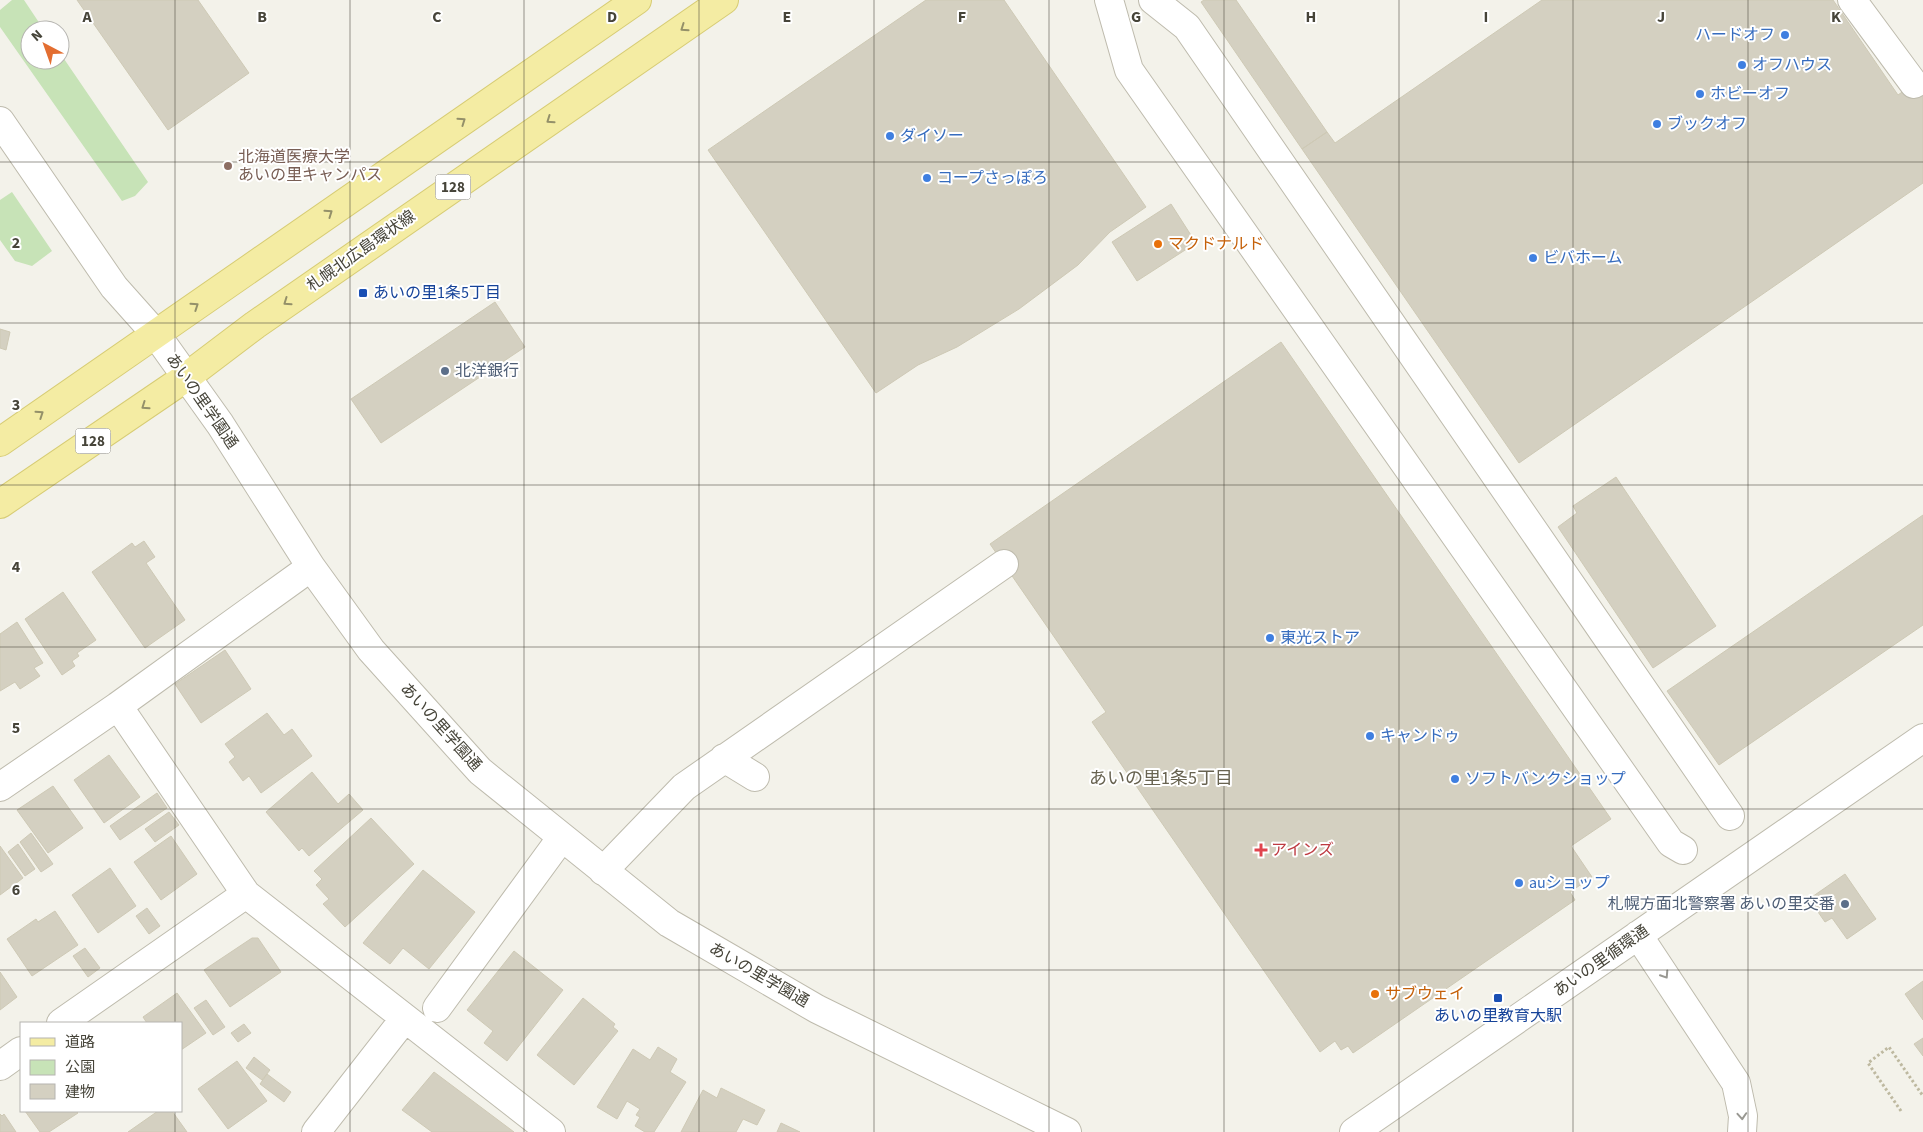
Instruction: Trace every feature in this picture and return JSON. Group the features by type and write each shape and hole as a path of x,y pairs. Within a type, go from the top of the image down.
{"main road":[{"path":"0,442 637,0"},
{"name":"札幌北広島環状線","path":"0,504 185,378 255,325 724,0"}],"street":[{"path":"1109,0 1129,70 1670,843 1683,850"},
{"path":"1153,0 1187,27 1730,816"},
{"path":"1852,0 1914,84"},
{"name":"あいの里学園通","path":"0,121 114,287 155,333 185,378 220,424 311,567 371,650 480,771 669,923 817,1009 1067,1132"},
{"path":"603,871 684,786 1004,564"},
{"path":"0,787 118,706 311,567"},
{"path":"118,706 246,894 551,1132"},
{"name":"あいの里循環通","path":"1354,1132 1923,738"},
{"path":"724,758 756,777"},
{"path":"437,1008 562,837"},
{"path":"62,1022 246,894"},
{"path":"1638,935 1736,1083 1743,1116 1742,1132"},
{"path":"316,1132 405,1018"},
{"path":"0,1066 20,1052"}],"path":[{"path":"1901,1111 1868,1063 1889,1046 1923,1096"}],"green space":[{"path":"12,0 24,0 37,20 20,20 20,56 0,27 0,10"},
{"path":"70,68 148,182 135,196 122,201 30,70 70,70"},
{"path":"12,192 52,251 32,266 15,261 0,240 0,200"}],"building":[{"path":"77,0 198,0 249,73 168,130"},
{"name":"コープさっぽろ","path":"926,0 1004,0 1146,207 1110,232 1078,265 1019,309 957,347 918,365 876,393 708,150"},
{"path":"1204,0 1236,0 1327,132 1302,149 1201,2"},
{"path":"1542,0 1833,0 1898,95 1923,77 1923,183 1519,463 1302,149 1327,132 1335,143"},
{"path":"1171,204 1196,243 1137,281 1112,242"},
{"path":"495,302 525,347 381,443 351,399"},
{"path":"0,329 10,332 6,350 0,348"},
{"name":"東光ストア","path":"1281,342 1611,819 1571,846 1592,877 1570,892 1575,900 1353,1053 1348,1046 1341,1050 1335,1041 1320,1052 1092,722 1106,712 990,544"},
{"path":"1616,477 1716,626 1653,668 1558,527 1577,513 1573,506"},
{"path":"1923,515 1923,625 1719,765 1667,691"},
{"path":"144,541 155,557 146,563 185,620 145,648 92,572 132,543 135,547"},
{"path":"63,592 96,640 77,653 79,656 72,661 75,666 62,675 25,619"},
{"path":"17,622 43,663 34,668 40,676 20,689 15,682 0,691 0,634"},
{"path":"225,650 251,689 201,723 175,684"},
{"path":"267,713 284,735 292,729 312,756 261,793 249,776 243,781 229,762 235,757 225,744"},
{"path":"109,755 140,797 104,823 74,780"},
{"path":"312,772 338,804 349,794 363,810 309,856 302,848 299,851 266,812"},
{"path":"53,786 83,828 48,853 17,810"},
{"path":"157,793 167,808 120,840 110,826"},
{"path":"169,812 179,825 155,842 145,829"},
{"path":"371,818 414,864 345,927 323,904 329,899 316,885 322,879 314,871"},
{"path":"31,833 53,864 41,872 20,842"},
{"path":"171,836 197,874 161,900 134,862"},
{"path":"18,844 35,869 25,876 8,852"},
{"path":"0,846 23,878 0,895"},
{"path":"110,868 136,906 98,933 72,895"},
{"path":"423,870 475,912 429,969 403,948 390,964 363,943"},
{"path":"1845,874 1876,919 1847,939 1832,918 1825,922 1809,899"},
{"path":"147,908 160,926 149,934 136,916"},
{"path":"55,911 78,945 32,976 7,939 36,919 38,922"},
{"path":"252,938 258,938 281,972 230,1007 204,970"},
{"path":"85,948 100,968 88,977 73,956"},
{"path":"514,951 563,990 507,1061 484,1043 493,1031 467,1010"},
{"path":"0,972 17,997 0,1010"},
{"path":"1923,981 1923,1020 1905,994"},
{"path":"177,993 206,1033 182,1049 182,1022 146,1022 143,1017"},
{"path":"583,998 615,1024 613,1027 618,1031 574,1085 537,1055"},
{"path":"206,1000 225,1027 213,1035 194,1008"},
{"path":"244,1024 251,1033 238,1042 231,1033"},
{"path":"1923,1038 1923,1056 1914,1044"},
{"path":"658,1047 677,1059 670,1072 686,1082 654,1132 645,1132 635,1126 640,1117 636,1115 640,1109 627,1101 617,1119 597,1107 633,1049 650,1060"},
{"path":"254,1057 270,1070 262,1080 246,1068"},
{"path":"237,1061 267,1101 228,1129 198,1089"},
{"path":"434,1072 514,1132 432,1132 402,1110"},
{"path":"267,1074 291,1092 284,1102 260,1084"},
{"path":"721,1088 765,1110 757,1125 743,1119 736,1132 681,1132 703,1090 717,1098"},
{"path":"26,1112 78,1113 49,1132 40,1132"},
{"path":"157,1112 173,1112 187,1132 128,1132"},
{"path":"0,1114 2,1116 4,1114 16,1132 0,1132"},
{"path":"781,1123 800,1132 777,1132"}],"place":[{"name":"ハードオフ","path":"1785,35"},
{"name":"オフハウス","path":"1742,65"},
{"name":"ホビーオフ","path":"1700,94"},
{"name":"ブックオフ","path":"1657,124"},
{"name":"ダイソー","path":"890,136"},
{"name":"北海道医療大学 あいの里キャンパス","path":"228,166"},
{"name":"コープさっぽろ","path":"927,178"},
{"name":"マクドナルド","path":"1158,244"},
{"name":"ビバホーム","path":"1533,258"},
{"name":"あいの里1条5丁目","path":"363,293"},
{"name":"北洋銀行","path":"445,371"},
{"name":"東光ストア","path":"1270,638"},
{"name":"キャンドゥ","path":"1370,736"},
{"name":"ソフトバンクショップ","path":"1455,779"},
{"name":"アインズ","path":"1261,850"},
{"name":"auショップ","path":"1519,883"},
{"name":"札幌方面北警察署 あいの里交番","path":"1845,904"},
{"name":"サブウェイ","path":"1375,994"},
{"name":"あいの里教育大駅","path":"1498,998"}],"district":[{"name":"あいの里1条5丁目","path":"1161,778"}]}
